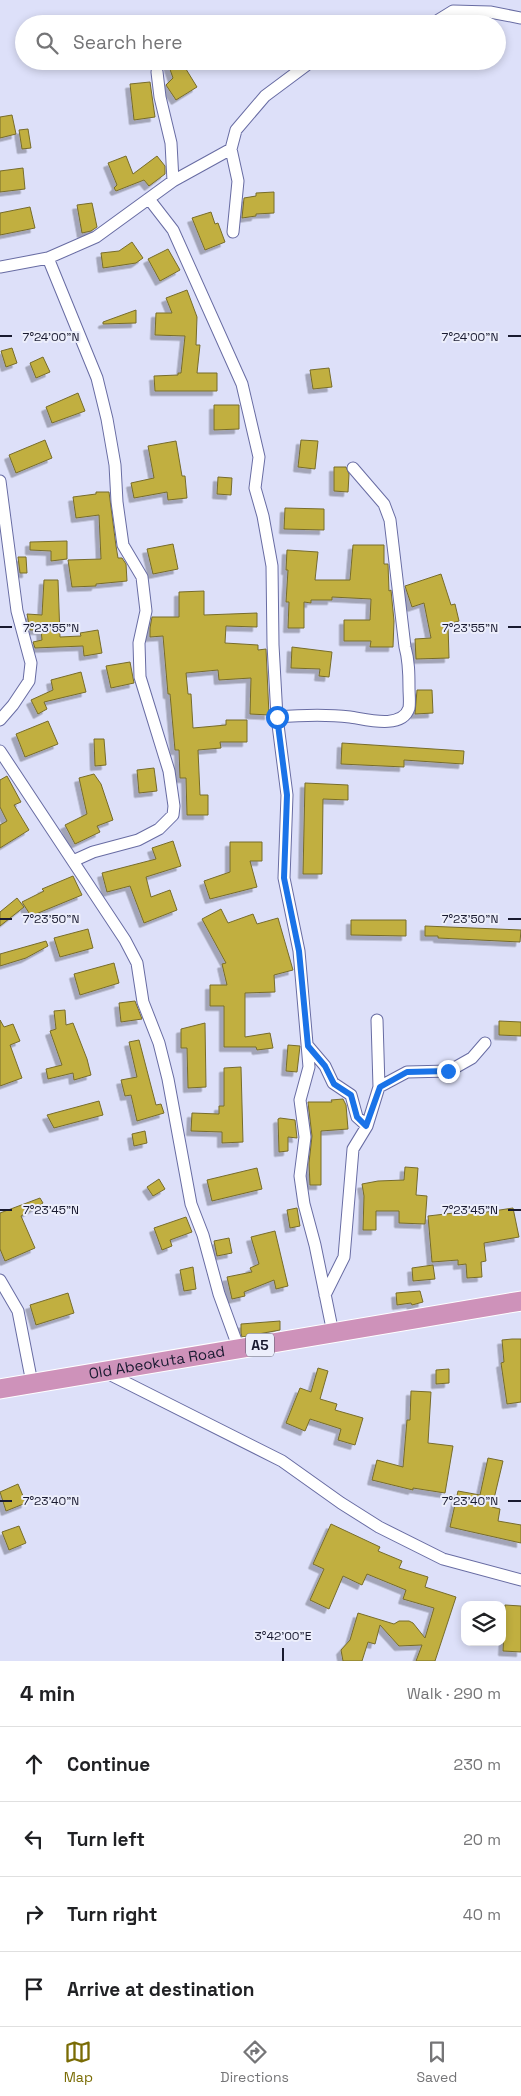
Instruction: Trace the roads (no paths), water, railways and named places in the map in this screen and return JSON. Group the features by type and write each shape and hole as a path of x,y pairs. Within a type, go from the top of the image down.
{"highway":[{"name":"Old Abeokuta Road","path":"0,1389 521,1301"}],"street":[{"path":"448,15 453,12 490,12 506,15"},
{"path":"506,15 521,18"},
{"path":"233,232 238,181 231,149 236,130 265,96 300,70"},
{"path":"157,72 160,97 171,143 173,180"},
{"path":"0,267 48,258 96,237 173,180 231,149"},
{"path":"149,199 173,230 242,384 259,457 255,488 263,516 272,566 273,645 277,717 287,795 284,878 299,951 308,1046 309,1067 300,1100 305,1137 300,1176 304,1204 333,1334"},
{"path":"48,258 97,378 107,419 115,465 116,502 123,545 142,577 146,611 139,644 140,677 169,771 174,806 173,815 159,829 138,840 93,852 73,861"},
{"path":"277,717 306,715 349,717 378,722 399,719 409,707 409,662 405,647 390,520 384,504 353,468"},
{"path":"0,481 17,611 31,663 29,681 0,720"},
{"path":"0,751 125,940 138,963 143,1002 159,1043 168,1079 191,1204 203,1235 219,1294 239,1349"},
{"path":"325,1295 344,1257 353,1149 366,1126 380,1087 377,1020"},
{"path":"380,1087 407,1072 448,1071 472,1058 485,1044"},
{"path":"308,1046 325,1066 334,1084 351,1095 357,1117 366,1126"},
{"path":"0,1280 18,1311 32,1383"},
{"path":"103,1371 282,1461 341,1503 380,1527 443,1559 521,1580"}]}
